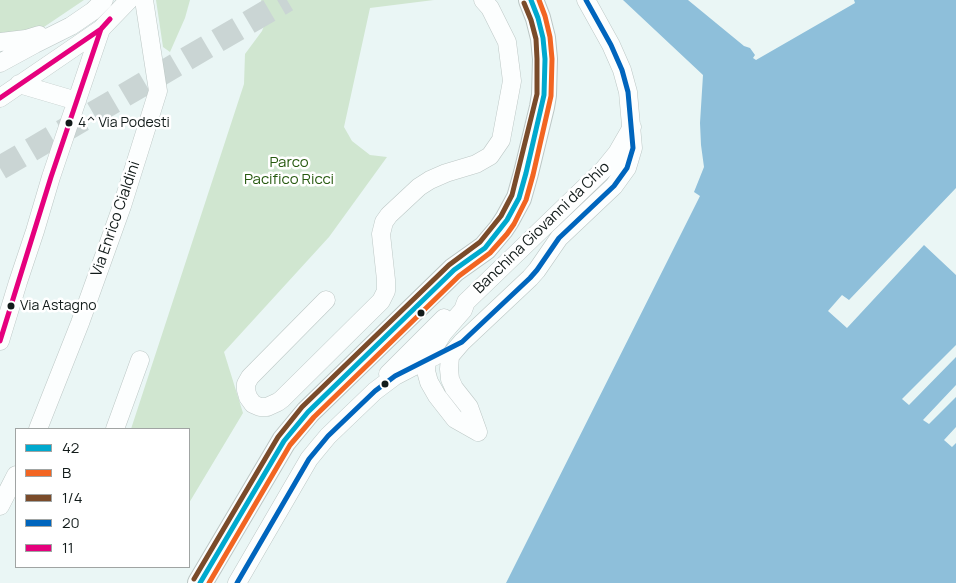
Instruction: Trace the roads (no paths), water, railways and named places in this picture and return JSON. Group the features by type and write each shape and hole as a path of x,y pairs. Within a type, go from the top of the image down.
{"street":[{"path":"0,63 71,26 93,11 104,0"},
{"path":"0,98 101,29 129,0"},
{"name":"Via Enrico Cialdini","path":"38,428 80,323 122,206 158,92 144,0"},
{"path":"326,300 250,377 246,384 246,390 253,404 267,407 282,399 381,301 386,291 386,280 381,230 389,215 419,187 430,180 476,164 490,156 500,140 512,81 507,42 490,8 483,0"},
{"path":"200,583 284,441 308,412 454,270 485,248 507,220 524,181 534,113 530,94 533,66 527,27 519,0"},
{"path":"531,0 538,18 545,59 544,95 534,113"},
{"name":"Banchina Giovanni da Chio","path":"586,0 611,45 622,70 628,92 632,127 633,148 627,168 614,186 559,238 530,278 462,342 450,356 450,379 454,388 469,407 478,432 455,419 437,396 429,382 426,371 427,360 438,340 463,310 466,302 604,169 617,153 632,127"},
{"path":"0,42 26,38 71,26"},
{"path":"1,332 101,29"},
{"path":"19,84 77,101"},
{"name":"Banchina Giovanni da Chio","path":"381,386 383,379 406,355 458,304 466,302"},
{"name":"Banchina Giovanni da Chio","path":"237,583 309,460 328,436 381,386 396,376 462,342"},
{"path":"115,428 140,360"},
{"path":"381,386 411,380 429,382"},
{"path":"0,506 15,478"}],"water":[{"path":"623,0 688,0 744,46 750,48 755,55 753,58 756,60 855,3 854,0 956,0 956,188 849,300 842,295 828,311 847,328 924,245 956,275 956,345 902,399 909,405 956,357 956,385 923,420 929,424 956,397 956,427 944,440 952,447 956,443 956,583 506,583 700,196 694,192 704,167 700,123 703,75"}],"tunnel":[{"path":"0,168 287,0"}],"place":[{"name":"4^ Via Podesti","path":"69,123"},
{"name":"Via Astagno","path":"11,306"}],"park label":[{"name":"Parco Pacifico Ricci","path":"289,172"}]}
